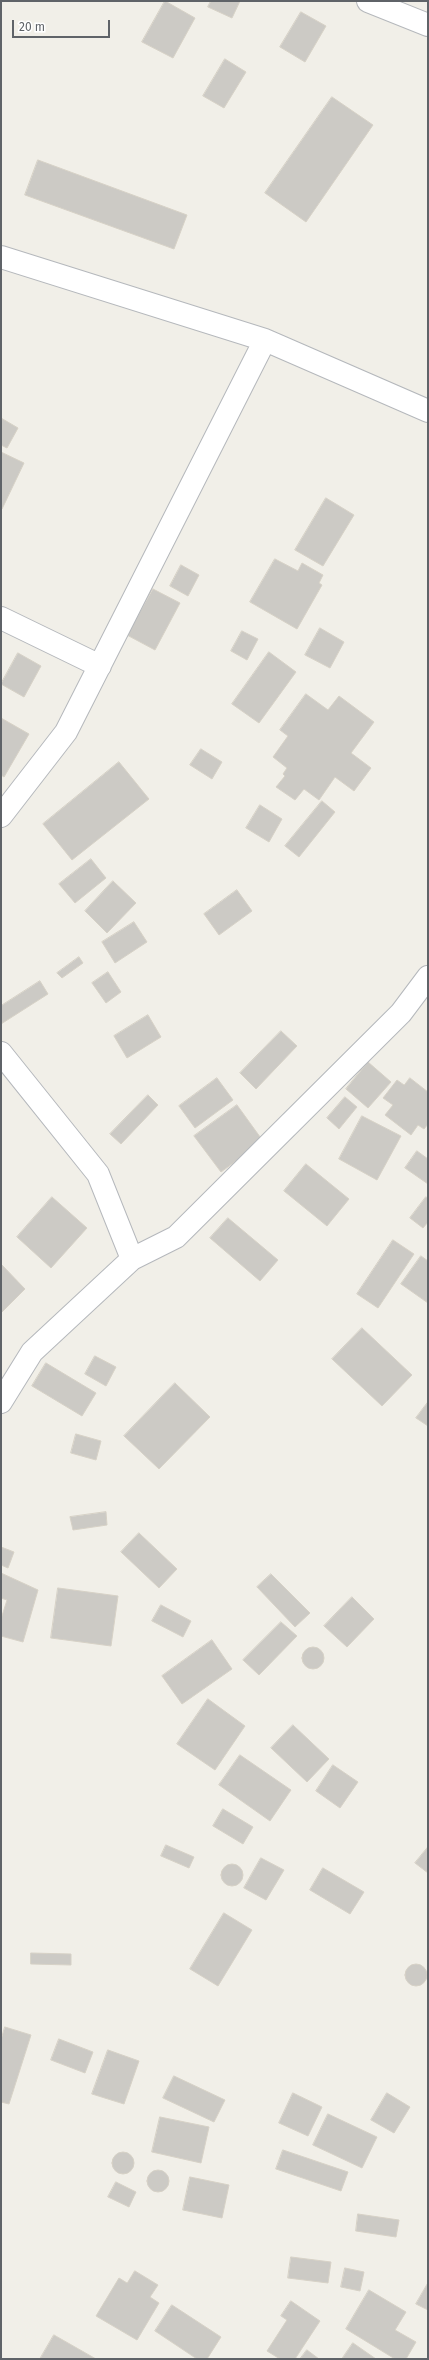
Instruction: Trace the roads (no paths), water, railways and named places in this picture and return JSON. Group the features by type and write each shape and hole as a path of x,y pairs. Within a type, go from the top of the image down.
{"street":[{"path":"368,1 428,25"},
{"path":"1,258 265,340 428,411"},
{"path":"1,816 66,732 265,340"},
{"path":"1,618 100,666"},
{"path":"1,1402 32,1352 132,1259 176,1237 401,1013 428,977"},
{"path":"1,1053 98,1174 132,1259"}]}
